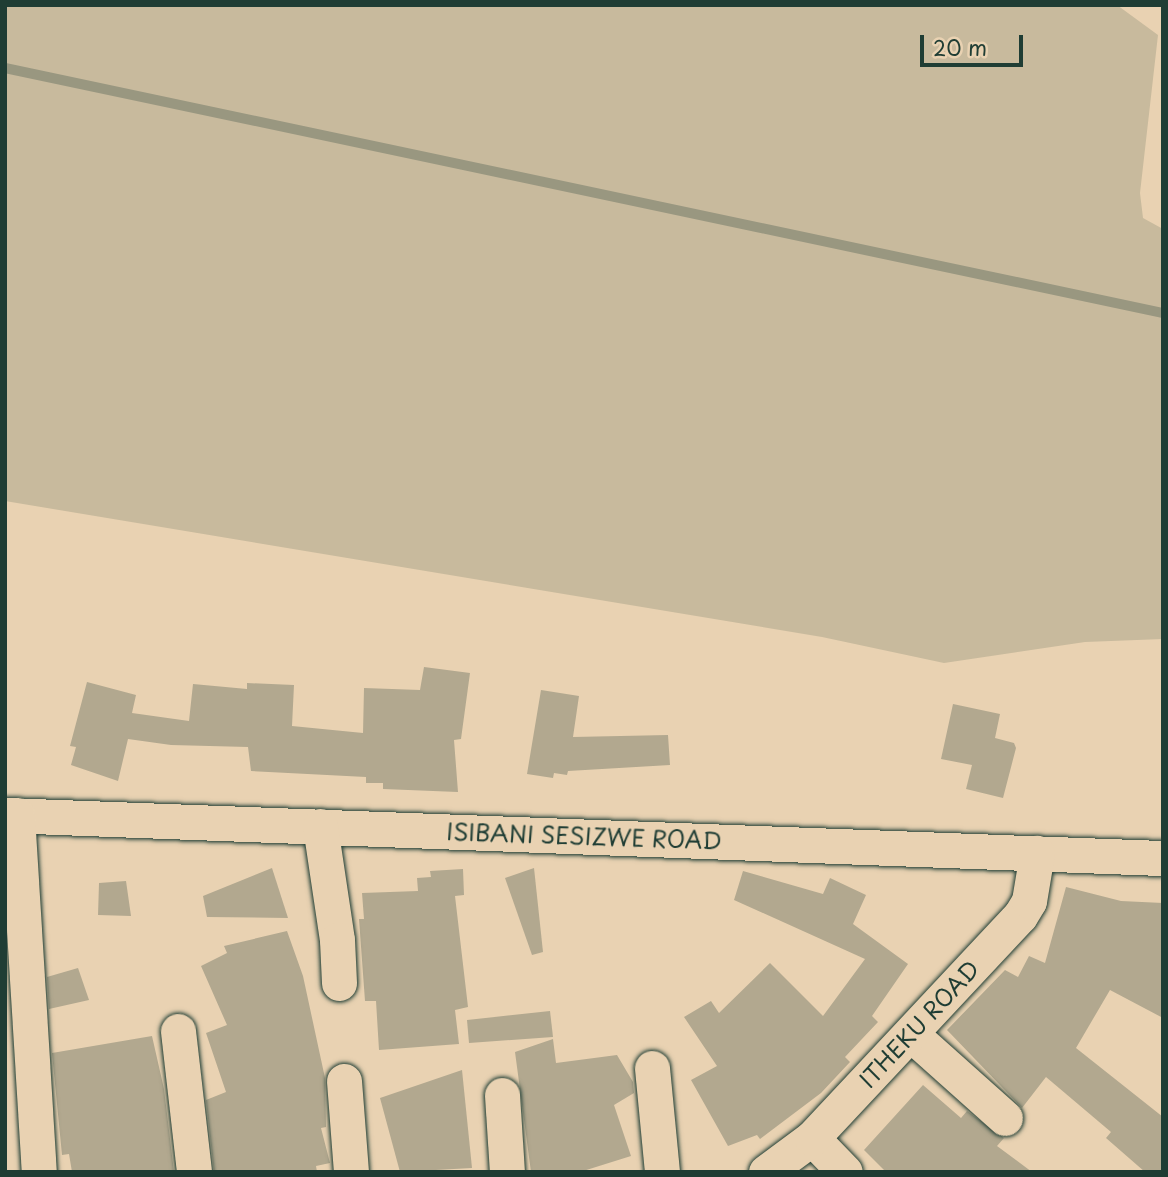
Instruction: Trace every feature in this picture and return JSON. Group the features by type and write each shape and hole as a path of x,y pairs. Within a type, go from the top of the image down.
{"street":[{"name":"ISIBANI SESIZWE ROAD","path":"11,815 1163,858"},
{"path":"11,815 39,1172"},
{"path":"320,826 337,940 339,983"},
{"name":"ITHEKU ROAD","path":"766,1172 812,1138 1020,916 1032,890 1037,853"},
{"path":"178,1031 194,1172"},
{"path":"911,1034 1005,1118"},
{"path":"652,1068 662,1172"},
{"path":"344,1081 351,1172"},
{"path":"502,1095 506,1172"},
{"path":"812,1138 845,1172"}],"shaded area":[{"path":"5,5 1117,5 1158,35 1140,193 1143,218 1163,229 1163,639 1085,642 944,663 822,637 5,501"}],"building":[{"path":"424,667 470,673 461,739 454,740 458,792 383,789 383,783 366,783 366,777 251,771 248,747 171,745 128,739 118,781 71,765 76,747 70,746 87,682 136,695 132,713 189,721 193,684 247,689 247,683 294,685 292,726 363,733 364,688 420,690"},
{"path":"541,690 579,696 573,737 668,735 670,765 568,771 567,775 554,773 553,778 527,774"},
{"path":"953,704 1000,714 995,738 1014,743 1016,748 1003,798 966,789 972,765 941,759"},
{"path":"272,868 288,918 207,917 203,896"},
{"path":"534,868 543,952 532,955 505,878"},
{"path":"463,869 464,895 455,896 468,1007 455,1010 459,1044 379,1050 376,1001 365,1001 359,919 364,919 362,893 418,891 417,878 431,877 430,871"},
{"path":"743,871 823,894 830,878 866,895 853,924 908,964 872,1016 878,1022 845,1057 850,1062 821,1093 760,1139 757,1135 728,1146 691,1080 717,1066 684,1017 711,1001 719,1013 770,963 823,1016 865,959 734,900"},
{"path":"126,881 131,916 98,915 99,883"},
{"path":"1066,887 1121,901 1163,903 1163,1018 1110,990 1076,1048 1163,1117 1163,1172 1145,1172 1106,1138 1111,1132 1046,1077 1022,1108 947,1030 1005,970 1018,977 1029,956 1045,963"},
{"path":"287,931 303,976 325,1078 326,1127 321,1128 330,1163 316,1166 317,1172 214,1172 206,1100 226,1092 206,1033 227,1025 201,966 227,953 224,946"},
{"path":"78,968 89,1000 49,1009 47,977"},
{"path":"550,1011 553,1037 469,1043 467,1020"},
{"path":"152,1036 164,1089 174,1172 72,1172 69,1154 62,1155 52,1053"},
{"path":"553,1039 556,1063 617,1055 633,1082 634,1093 614,1105 631,1156 580,1172 531,1172 515,1052"},
{"path":"462,1070 472,1168 400,1172 380,1098"},
{"path":"923,1085 961,1118 967,1111 1004,1138 997,1146 1032,1172 886,1172 864,1150"}],"waterway":[{"path":"5,68 1163,313"}]}
